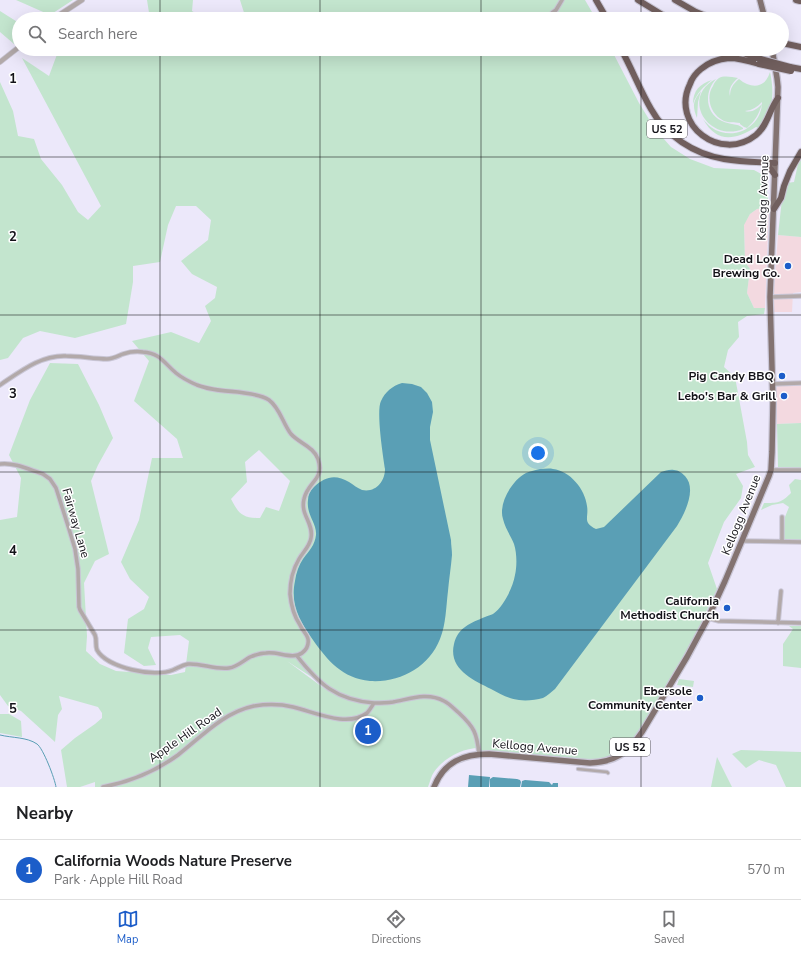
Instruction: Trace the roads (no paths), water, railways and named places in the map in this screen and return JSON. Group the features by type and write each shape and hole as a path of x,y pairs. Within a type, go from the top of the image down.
{"highway":[{"path":"596,0 603,12"},
{"path":"638,0 658,12"},
{"path":"675,0 696,12"},
{"path":"789,45 801,47"},
{"name":"US 52","path":"625,56 652,110 673,136 703,154 725,160 776,163"},
{"path":"747,56 758,61"},
{"path":"778,98 763,128 758,134 743,142 733,144 718,143 703,136 693,126 687,112 686,96 689,85 694,75 710,63 728,58 758,61 790,69 801,70"},
{"path":"774,209 781,198 790,171 801,152"},
{"path":"764,163 775,174"}],"main road":[{"path":"760,0 763,12"},
{"name":"Kellogg Avenue","path":"434,787 436,781 444,770 455,761 468,755 489,754 590,762 616,758 622,754 635,743 642,732 708,618 726,581 771,470 772,384 770,297 778,98 777,78 773,56"}],"street":[{"path":"63,12 82,0"},
{"path":"553,12 562,0"},
{"path":"0,62 12,53"},
{"path":"770,297 801,296"},
{"path":"0,385 29,366 51,357 66,356 111,359 131,352 145,352 158,355 177,374 200,386 259,396 270,401 279,412 291,434 316,455 320,468 318,476 309,487 303,502 304,512 310,524 312,536 308,546 298,560 291,583 290,593 293,608 308,642 305,650 297,656 318,681 334,692 351,699 374,703 393,702 423,696 443,701 468,721 474,729 478,742 479,754"},
{"path":"772,384 801,383"},
{"name":"Fairway Lane","path":"0,464 13,465 43,474 53,483 64,510 75,549 78,569 79,607 93,630 96,639 96,648 103,657 119,665 137,671 151,673 168,672 183,665 192,664 228,668 238,665 258,654 268,652 297,656"},
{"path":"771,470 801,470"},
{"path":"782,517 782,541"},
{"path":"742,541 801,542"},
{"path":"778,623 781,591"},
{"path":"708,618 719,621 801,623"},
{"name":"Apple Hill Road","path":"103,787 140,776 162,765 218,723 245,708 263,705 280,705 338,719 350,720 366,713 374,703"},
{"path":"578,770 608,773"}],"water":[{"path":"402,383 421,387 427,393 432,402 433,412 430,427 430,440 451,540 452,560 445,621 440,639 429,658 412,671 402,676 381,681 370,681 351,676 337,667 324,655 300,619 295,605 294,590 299,566 313,545 316,535 308,505 310,493 318,483 331,477 344,479 362,490 372,490 379,485 385,473 380,434 379,414 381,401 387,392"},
{"path":"540,469 559,470 571,477 576,482 586,500 588,522 596,529 604,527 661,472 672,470 685,476 690,487 690,494 686,508 677,526 555,689 543,698 522,700 512,699 477,682 458,667 453,653 454,644 459,633 466,626 497,611 510,591 516,571 516,555 514,544 504,522 502,513 504,500 511,487 521,476 531,471"},
{"path":"469,775 490,777 489,787 468,787"},
{"path":"493,777 520,780 520,787 490,787 490,779"},
{"path":"522,781 549,782 552,785 553,783 558,783 558,787 521,787"}],"waterway":[{"path":"0,735 24,739 37,744 48,764 56,787"}],"place":[{"name":"Dead Low Brewing Co.","path":"788,266"},
{"name":"Pig Candy BBQ","path":"782,376"},
{"name":"Lebo's Bar & Grill","path":"784,396"},
{"name":"California Methodist Church","path":"727,608"},
{"name":"Ebersole Community Center","path":"700,698"},
{"name":"California Woods Nature Preserve","path":"368,731"}]}
